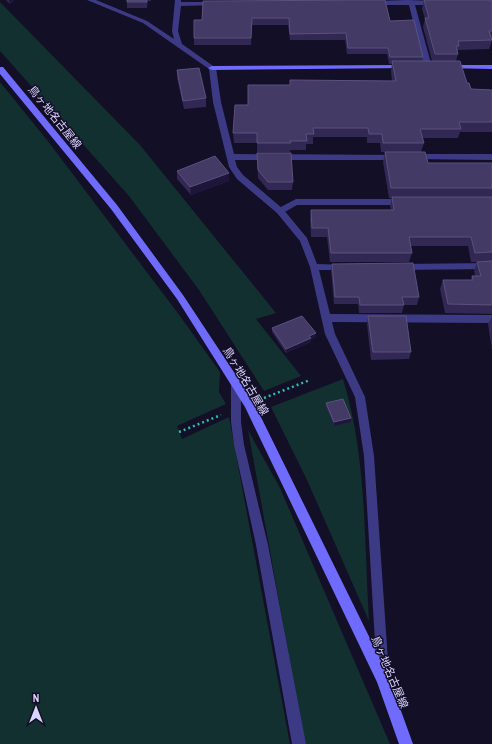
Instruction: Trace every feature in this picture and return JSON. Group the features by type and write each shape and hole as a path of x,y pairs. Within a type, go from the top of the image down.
{"main road":[{"path":"212,68 412,67"},
{"path":"420,67 492,67"},
{"name":"鳥ヶ地名古屋線","path":"0,69 118,214 180,297 249,404 383,680 406,744"}],"street":[{"path":"90,0 145,22 212,68 217,102 233,167 240,177 280,211 304,240 314,267 330,334 360,397 370,456 383,680"},
{"path":"179,46 175,31 178,2 224,4"},
{"path":"411,2 435,67"},
{"path":"364,3 441,3"},
{"path":"230,157 492,157"},
{"path":"280,211 296,202 414,202"},
{"path":"391,266 492,266"},
{"path":"314,267 353,267"},
{"path":"326,318 492,319"},
{"path":"236,385 239,445 262,545 299,744"}],"path":[{"path":"249,404 310,380"},
{"path":"179,432 236,409"}],"green space":[{"path":"0,2 140,145 276,313 256,319 301,376 264,391 199,290 129,196 0,51"},
{"path":"0,82 47,140 180,316 220,372 219,392 226,404 177,426 182,439 229,417 290,744 0,744"},
{"path":"343,379 351,408 360,468 365,529 369,621 307,480 271,407"},
{"path":"248,430 280,488 390,744 305,744"}],"building":[{"path":"127,0 147,0 147,2 127,2"},
{"path":"385,0 390,21 414,20 423,57 390,57 388,48 348,48 346,33 290,34 289,18 252,18 251,38 194,38 194,20 202,20 203,1"},
{"path":"424,0 492,0 492,31 489,31 492,40 458,41 459,46 456,46 458,54 435,54 425,18 429,18"},
{"path":"392,61 460,61 467,83 469,83 471,89 492,90 492,122 459,122 461,129 420,129 424,143 383,143 382,134 369,134 368,128 313,128 314,134 306,134 307,141 290,141 291,143 257,143 257,133 233,133 235,105 248,105 248,85 290,85 290,80 396,81"},
{"path":"199,68 206,98 183,101 177,70"},
{"path":"385,152 425,152 428,163 492,163 492,188 391,188"},
{"path":"257,153 291,153 293,182 268,182 258,170"},
{"path":"215,156 229,173 190,187 177,171"},
{"path":"392,197 492,197 492,252 475,253 471,237 409,237 412,253 331,253 328,228 312,228 311,210 394,210"},
{"path":"492,261 492,305 448,304 443,280 473,280 472,276 481,276 477,262"},
{"path":"413,263 419,297 402,297 404,305 360,305 359,297 335,297 332,264"},
{"path":"302,316 316,333 309,336 311,338 286,349 272,328"},
{"path":"368,316 406,316 411,352 373,352"},
{"path":"343,399 351,418 334,422 326,403"}]}
